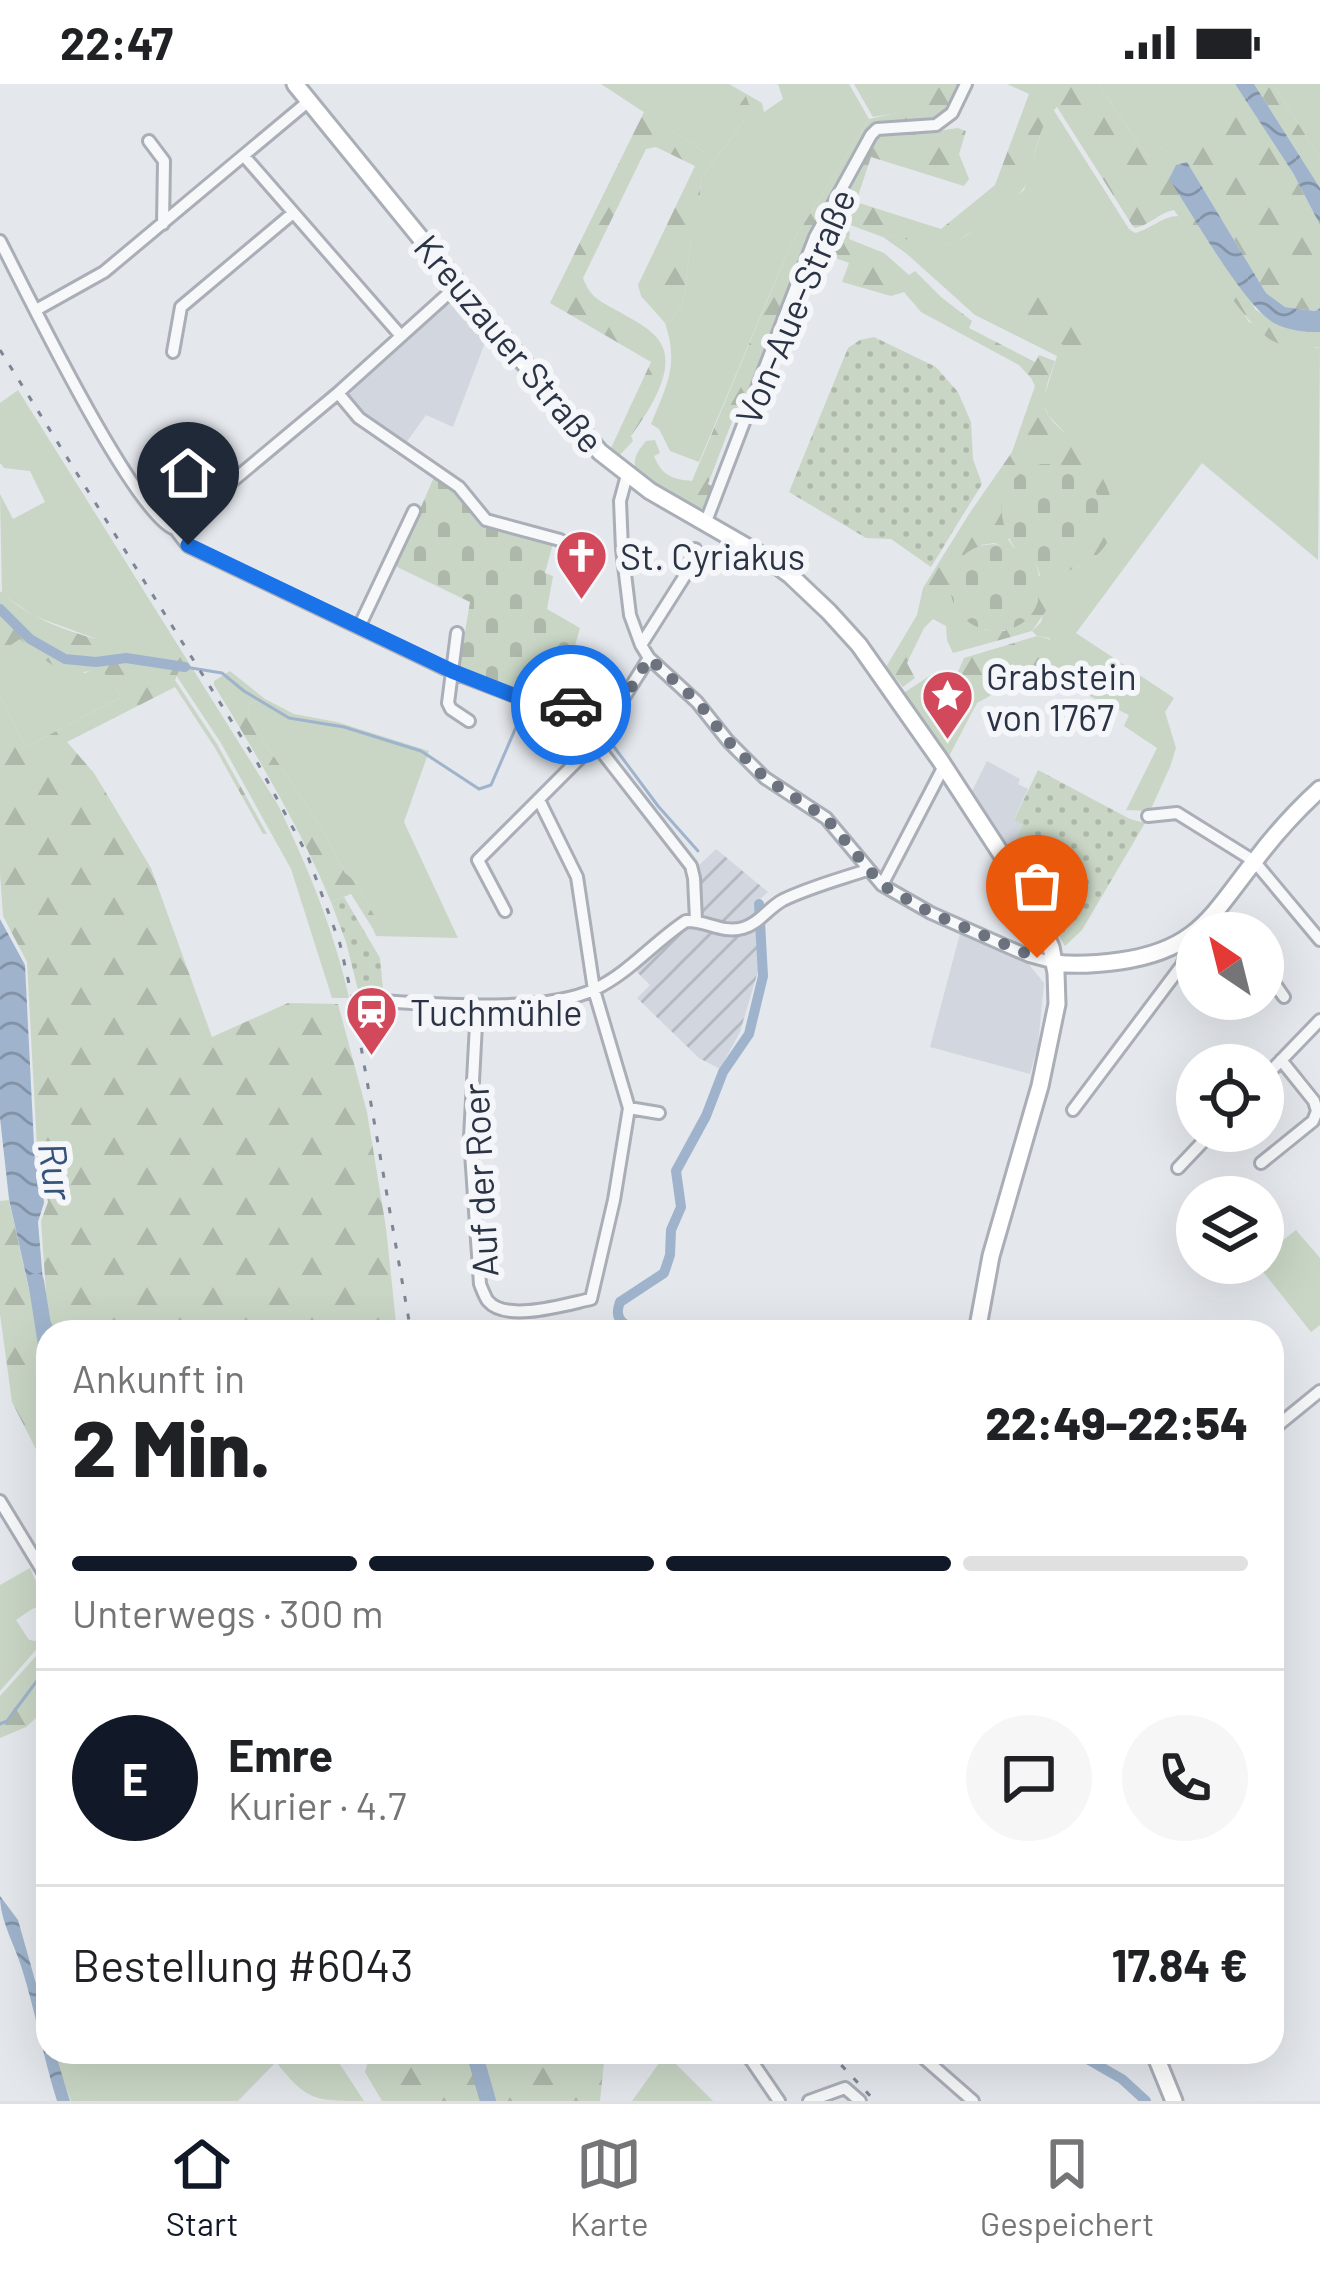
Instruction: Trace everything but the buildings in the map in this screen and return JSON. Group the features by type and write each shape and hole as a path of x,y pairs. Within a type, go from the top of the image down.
{"main road":[{"name":"Kreuzauer Straße","path":"295,84 583,434 627,475 790,575 859,645 1027,892 1055,963"},
{"path":"1218,912 1282,826 1320,789"},
{"path":"979,1320 991,1256 1052,1035 1055,963 1138,958 1176,944"},
{"path":"1159,2064 1174,2101"}],"street":[{"name":"Von-Aue-Straße","path":"705,524 815,237 871,135 877,129 936,125 952,113 966,84"},
{"path":"36,310 104,272 310,100"},
{"path":"149,141 164,161 163,224"},
{"path":"244,156 400,336"},
{"path":"173,352 181,307 293,213"},
{"path":"0,241 121,468 160,520 188,545 452,671 533,703 566,703 603,733 691,866 696,920"},
{"path":"175,529 338,393 458,284"},
{"path":"338,393 359,418 459,487 486,520 560,540"},
{"path":"627,475 620,501 622,549 630,615 649,658 698,702 765,778 826,818 882,885 931,913 1055,963"},
{"path":"359,627 414,511"},
{"path":"640,645 686,574 695,550"},
{"path":"457,633 448,703 469,721"},
{"path":"505,911 478,860 603,733 649,658"},
{"path":"882,885 944,766"},
{"path":"539,800 578,877 594,989 629,1108 659,1113"},
{"path":"1148,816 1177,813 1253,861 1320,940"},
{"path":"379,1001 551,1002 616,977 686,921 740,929 786,899 867,870"},
{"path":"1073,1110 1176,973"},
{"name":"Auf der Roer","path":"477,1005 470,1138 480,1284 487,1300 499,1310 515,1312 591,1299 629,1108"},
{"path":"1284,1057 1320,1020"},
{"path":"1284,1064 1318,1111 1313,1121 1284,1144"},
{"path":"1178,1168 1193,1152"},
{"path":"1261,1163 1275,1152"},
{"path":"1284,1420 1320,1390"},
{"path":"0,1501 36,1560"},
{"path":"752,2064 778,2101"},
{"path":"930,2064 973,2101"},
{"path":"809,2101 845,2088 860,2101"}],"shaded area":[{"path":"452,299 486,340 453,427 426,415 406,443 347,396"},
{"path":"987,761 1020,779 1018,784 1028,789 1014,819 1024,825 1010,853 970,795"},
{"path":"716,849 768,892 754,915 761,961 740,1032 720,1069 699,1058 637,998 650,985 636,971 686,927 702,928 696,868"},
{"path":"961,930 1027,962 1044,983 1030,1074 930,1047"}],"green space":[{"path":"601,84 729,84 762,103 764,112 783,99 778,84 849,84 869,119 790,246 699,462 670,451 659,429 651,424 669,375 671,351 665,323 683,303 691,211 700,197 701,178 745,119 706,153"},
{"path":"854,84 906,84 917,110 873,117"},
{"path":"906,84 963,84 944,114 924,122 931,132 966,131 959,154 969,179 964,186 871,157 856,202 941,229 995,185 1029,94 1007,84 1098,84 1148,157 1221,108 1206,84 1235,84 1293,173 1320,225 1320,308 1285,307 1266,293 1187,162 1255,309 1286,326 1320,332 1320,347 1284,346 1261,332 1234,301 1174,210 1135,228 1057,107 1041,133 1021,191 990,219 953,242 932,245 883,237 823,215 750,395 743,393 708,484 715,488 707,506 699,510 653,485 635,467 646,441 655,440 660,453 654,456 664,472 692,481 790,246 869,119 916,109"},
{"path":"1098,84 1206,84 1222,108 1148,157"},
{"path":"1254,84 1273,84 1320,158 1320,188"},
{"path":"1273,84 1320,84 1320,158"},
{"path":"746,96 745,119 701,178 700,197 691,212 683,303 674,317 665,323 641,296 638,285 695,166 656,147 646,149 583,278 599,300 653,333 665,353 658,391 631,436 633,441 619,456 611,448 651,362 550,303 644,112 706,153"},
{"path":"1053,109 1129,229 1135,233 1178,216 1249,322 1320,347 1318,560 1202,463 1076,633 1174,698 1165,712 1176,748 1150,811 1126,810 1157,748 1124,726 1129,715 1075,689 1081,676 1049,638 1032,631 1041,622 1054,575 1080,566 1065,433 1048,415 1043,400 1057,356 975,315 883,237 934,245 967,235 1024,190 1043,125"},
{"path":"834,227 850,232 849,239 884,253 909,275 915,271 972,321 969,328 1035,362 1039,355 1055,361 1045,395 1048,415 1091,459 1106,486 1114,515 1107,543 1097,555 1054,575 1054,599 1032,631 953,653 946,626 933,619 907,663 915,678 903,687 886,667 917,615 923,588 1012,452 1035,386 1019,365 921,312 904,292 891,296 842,282 849,263 814,250 823,230","holes":["1096,492 1100,522 1036,564 1040,575 1005,631 984,630 981,545 1015,549 1008,539"]},
{"path":"1037,291 1062,302 1077,325 1101,346 1101,359 1067,347 1033,323 1020,305"},
{"path":"874,337 936,367 958,392 971,422 973,459 982,484 931,567 891,539 866,538 789,492 848,348"},
{"path":"18,390 278,805 319,900 349,998 332,998 291,869 221,743 176,675 34,616 2,594 0,494 13,519 45,502 30,471 4,468 0,463 0,403"},
{"path":"1041,464 1066,466 1092,485 1100,512 1094,539 1073,559 1036,564 1040,590 1035,610 1022,623 1006,630 971,624 958,610 950,590 954,568 969,551 981,546 1015,548 1003,523 1003,498 1015,478"},
{"path":"435,475 463,497 474,518 484,525 553,543 545,573 553,576 547,609 580,628 568,671 555,667 548,695 459,668 470,602 395,566"},
{"path":"0,591 18,606 62,628 185,657 175,680 267,834 175,687 67,742 94,773 151,868 212,1037 288,1003 338,1004 367,1112 396,1320 45,1320 41,1221 48,1202 38,1166 27,962 3,916 0,695 26,747 121,697 100,667 66,671 20,639 0,652"},
{"path":"1037,636 1058,645 1072,662 1081,677 1073,693 1012,664 997,692 977,703 947,760 902,694 931,675 930,692 939,699 951,688 964,658"},
{"path":"20,638 46,660 85,673 100,666 121,697 26,747 0,695 0,652"},
{"path":"230,671 265,699 250,704 249,719 380,926 373,929 351,894 331,902 291,818 214,685"},
{"path":"265,699 294,714 337,722 429,751 404,822 458,938 376,936 373,929 379,925 355,881 345,873 319,824 249,719 250,704"},
{"path":"1038,770 1145,823 1082,930 1065,946 1010,853 1023,825 1014,820"},
{"path":"344,897 380,958 383,989 358,990 331,902"},
{"path":"9,1200 30,1294 40,1309 41,1320 36,1320 36,1449 12,1402 0,1314 0,1201"},
{"path":"1296,1230 1320,1258 1320,1325 1311,1332 1273,1284 1284,1284 1284,1239"},
{"path":"30,1568 36,1581 36,1608 16,1620 29,1640 36,1641 36,1650 0,1691 0,1585"},
{"path":"36,1656 36,1718 0,1738 0,1696"},
{"path":"57,2064 274,2064 238,2101 71,2101"},
{"path":"278,2064 340,2064 364,2101 313,2096"},
{"path":"367,2064 604,2064 600,2101 382,2101 365,2072"},
{"path":"658,2064 676,2064 713,2101 632,2101"}],"water":[{"path":"1235,84 1254,84 1320,188 1320,225 1293,173"},
{"path":"1187,162 1266,293 1285,307 1320,308 1320,332 1280,326 1248,298 1169,179 1176,165"},
{"path":"0,919 25,965 35,1165 42,1177 44,1203 38,1222 44,1293 39,1302 30,1293 9,1199 0,1118"},
{"path":"0,1896 18,1920 36,1984 36,2020 27,1986"},
{"path":"47,2064 59,2064 70,2101 57,2101"}],"waterway":[{"path":"0,609 30,639 65,659 126,658 185,667"},
{"path":"185,667 222,673 289,718 344,727 421,751 479,789 491,785 520,718 561,711 599,729"},
{"path":"606,736 698,851"},
{"path":"622,1320 620,1302 664,1273 671,1230 681,1207 676,1171 723,1072 749,1034 763,976 759,904"},
{"name":"Rur","path":"36,1281 42,1320"},
{"path":"0,1724 36,1682"},
{"name":"Rur","path":"477,2064 488,2101"},
{"path":"1096,2064 1146,2101"}],"railway":[{"path":"0,350 257,762 307,854 340,944 353,1001 409,1320"},
{"path":"840,2064 875,2101"}],"way so far":[{"path":"571,705 609,724 649,658 698,702 765,778 826,818 882,885 931,913 1037,958"}],"place":[{"name":"St. Cyriakus","path":"581,601"},
{"name":"Grabstein von 1767","path":"947,742"},
{"name":"Tuchmühle","path":"371,1057"}],"route":[{"path":"188,545 452,671 533,703 552,700 571,705"}]}
